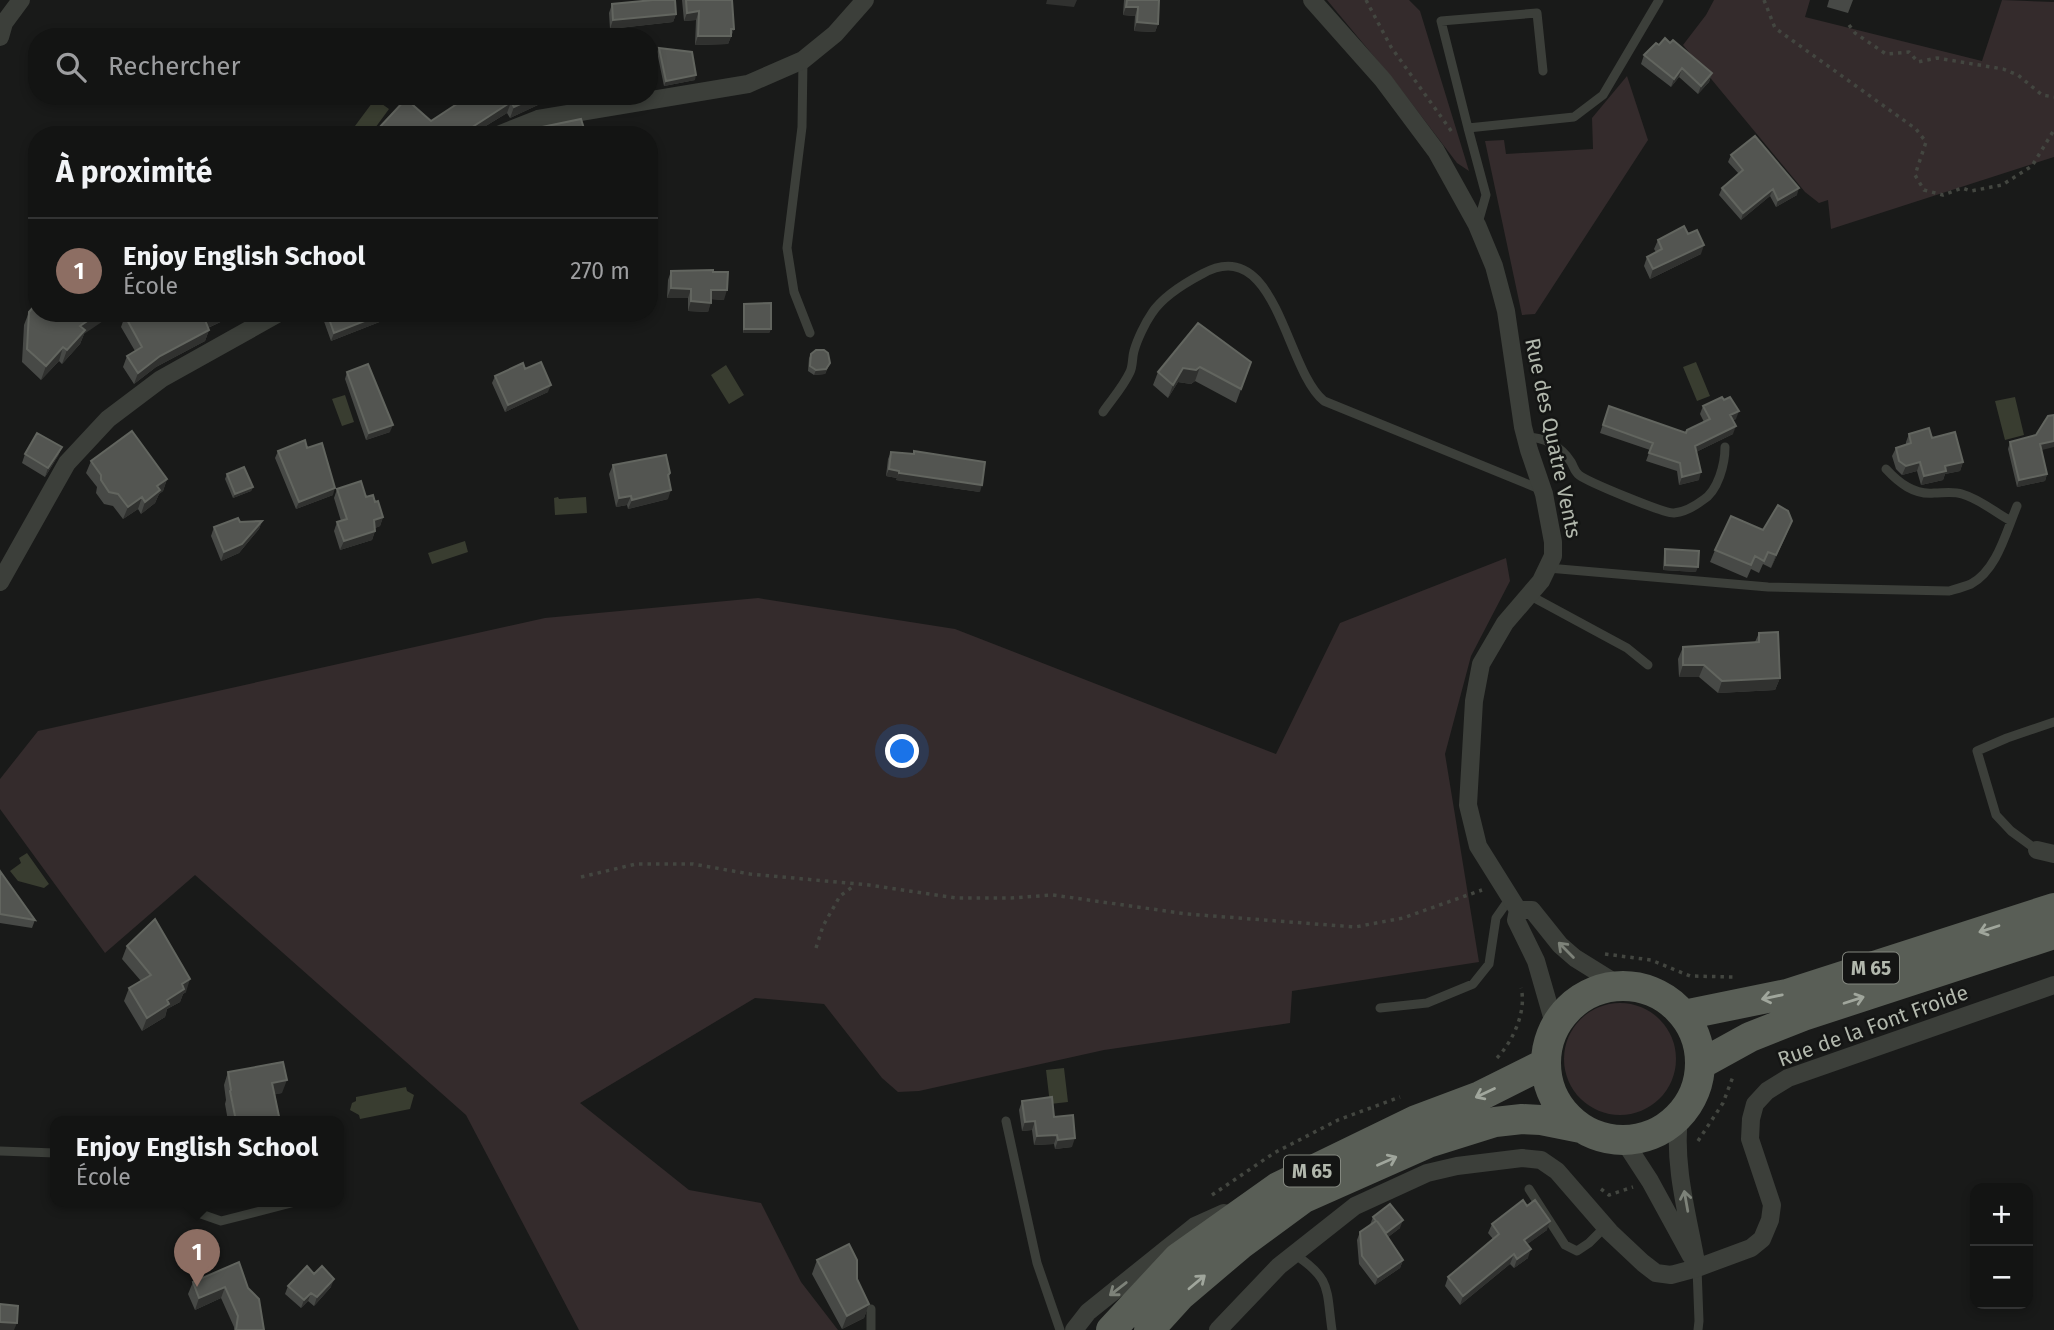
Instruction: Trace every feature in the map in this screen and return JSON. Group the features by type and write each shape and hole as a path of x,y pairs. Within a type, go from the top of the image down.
{"main road":[{"name":"M 65","path":"1684,1015 1787,994 2054,908"},
{"name":"M 65","path":"1701,1064 1750,1037 1803,1016 2054,934"},
{"path":"1620,986 1638,988 1656,993 1684,1015 1696,1038 1701,1064 1695,1093 1679,1118 1644,1138 1623,1141 1594,1135 1581,1128 1562,1111 1550,1088 1546,1063 1548,1044 1564,1014 1589,994 1620,986"},
{"name":"M 65","path":"1111,1330 1178,1258 1278,1187 1416,1120 1480,1096 1546,1063"},
{"name":"M 65","path":"1149,1330 1181,1295 1240,1245 1304,1198 1428,1143 1495,1122 1541,1120 1581,1128"}],"street":[{"path":"0,37 4,23 20,0"},
{"path":"658,99 748,84 803,60 835,34 865,0"},
{"name":"Rue des Quatre Vents","path":"1312,0 1384,80 1428,141 1477,225 1494,266 1506,311 1526,437 1543,491 1553,542 1553,556 1541,581 1505,623 1481,664 1474,701 1468,805 1478,846 1514,904 1516,920 1536,961 1555,1027"},
{"path":"519,126 538,118 618,105"},
{"path":"0,582 67,463 108,419 161,379 263,322"},
{"name":"Rue des Quatre Vents","path":"1514,904 1532,910 1560,945 1575,958 1620,986"},
{"name":"Rue de la Font Froide","path":"1218,1330 1279,1266 1355,1206 1427,1173 1457,1166 1522,1157 1541,1160 1557,1171 1605,1227 1656,1273 1671,1275 1751,1248 1762,1239 1770,1220 1772,1205 1750,1139 1755,1104 1767,1091 1788,1079 2054,985"},
{"path":"1679,1118 1677,1136 1680,1172 1697,1268"},
{"path":"1623,1141 1650,1181 1697,1268"},
{"path":"1074,1330 1088,1312 1195,1226 1278,1187"}],"lane":[{"path":"1468,128 1574,117 1603,95 1659,0"},
{"path":"1477,225 1486,195 1441,21 1537,13 1543,71"},
{"path":"803,60 802,127 787,248 794,292 810,333"},
{"path":"1103,412 1131,370 1134,349 1152,312 1182,285 1212,268 1228,264 1252,273 1265,291 1289,336 1314,393 1324,401 1543,491"},
{"path":"1526,437 1536,437 1557,446 1570,460 1576,472 1590,482 1672,514 1690,509 1709,497 1725,460 1725,447"},
{"path":"1886,469 1895,480 1910,489 1926,494 1958,492 1978,499 2011,521"},
{"path":"1548,568 1768,587 1949,590 1970,585 1984,574 1998,552 2017,506"},
{"path":"1529,595 1627,648 1648,665"},
{"path":"2045,852 2011,831 1996,815 1977,751 2054,722"},
{"path":"1380,1009 1427,1003 1473,984 1489,964 1496,918 1514,904"},
{"path":"1006,1121 1037,1263 1060,1330"},
{"path":"0,1151 50,1153"},
{"path":"1529,1189 1565,1245 1577,1251 1605,1227"},
{"path":"196,1207 201,1214 221,1221 276,1207"},
{"path":"1294,1254 1314,1268 1326,1284 1332,1330"},
{"path":"1697,1268 1698,1330"},
{"path":"871,1309 871,1330"}],"path":[{"path":"1366,0 1391,47 1452,132 1468,128"},
{"path":"1763,0 1775,28 1916,129 1926,142 1915,175 1924,190 1943,195 1962,188 1972,191 2002,185 2032,166 2054,130"},
{"path":"1849,25 1886,54 1909,52 1918,62 1937,58 2003,69 2018,75 2042,95 2054,97"},
{"path":"581,877 636,864 693,864 750,874 857,884 956,898 1053,895 1186,914 1354,927 1403,918 1473,894 1499,880"},
{"path":"816,948 823,926 840,895 857,884"},
{"path":"1598,953 1651,960 1690,976 1738,977"},
{"path":"1697,1146 1723,1103 1734,1074 1741,1067"}],"shaded area":[{"path":"1327,0 1409,0 1420,11 1469,171 1457,163 1396,83"},
{"path":"1714,0 1810,0 1805,17 1982,61 2002,0 2054,2 2054,157 1831,229 1828,200 1819,203 1805,192 1683,45"},
{"path":"1627,76 1648,140 1535,314 1522,315 1485,141 1504,140 1506,154 1593,149 1592,118"},
{"path":"371,105 383,105 389,109 377,126 355,126"},
{"path":"1696,362 1710,396 1697,401 1683,367"},
{"path":"726,365 744,395 729,404 711,375"},
{"path":"345,395 354,422 342,426 332,399"},
{"path":"2015,397 2024,435 2005,440 1995,401"},
{"path":"586,497 587,513 555,515 554,498"},
{"path":"465,541 468,552 432,564 428,553"},
{"path":"1506,558 1510,581 1471,656 1445,754 1479,962 1292,991 1290,1023 1104,1050 919,1091 898,1092 882,1078 824,1004 755,998 580,1103 689,1190 761,1203 801,1282 838,1330 579,1330 466,1115 195,875 105,953 0,809 0,779 38,731 545,618 758,598 955,629 1276,754 1340,623"},
{"path":"27,853 49,884 44,888 18,881 10,871 21,863 19,858"},
{"path":"1620,1003 1641,1008 1659,1020 1671,1038 1676,1059 1671,1080 1659,1098 1641,1110 1620,1115 1599,1110 1581,1098 1569,1080 1564,1059 1569,1038 1581,1020 1599,1008"},
{"path":"1064,1068 1068,1102 1050,1104 1046,1070"},
{"path":"406,1087 407,1091 414,1095 410,1109 360,1119 359,1115 350,1110 356,1097"}],"building":[{"path":"675,0 676,14 613,20 612,4"},
{"path":"686,0 732,0 734,29 731,29 731,36 698,36 699,11 687,13"},
{"path":"1127,0 1159,0 1158,24 1137,22 1138,7 1126,7"},
{"path":"1665,38 1670,43 1673,40 1712,73 1701,86 1682,68 1674,79 1644,55"},
{"path":"659,48 692,52 696,75 666,81"},
{"path":"400,105 413,105 431,121 455,105 506,105 474,126 381,126"},
{"path":"581,119 583,126 547,126"},
{"path":"1755,136 1799,188 1778,200 1773,189 1743,213 1722,188 1743,170 1731,155"},
{"path":"1684,226 1688,234 1697,230 1704,245 1653,269 1647,257 1662,249 1658,240"},
{"path":"671,271 728,272 727,290 711,290 711,303 691,301 691,289 671,288"},
{"path":"771,303 771,329 744,329 744,304"},
{"path":"28,322 86,322 80,326 85,330 67,350 63,347 46,366 27,349"},
{"path":"128,322 206,322 209,330 160,356 138,373 127,356 142,347"},
{"path":"330,322 362,322 334,333"},
{"path":"1198,323 1251,362 1241,389 1200,367 1196,370 1183,368 1173,385 1158,372"},
{"path":"816,350 828,353 830,363 826,369 816,370 810,366 811,354"},
{"path":"541,362 551,385 508,405 495,376 523,363 525,369"},
{"path":"368,364 393,425 369,433 347,372"},
{"path":"1722,397 1724,400 1730,397 1739,411 1730,415 1736,426 1695,446 1701,472 1682,477 1680,463 1649,453 1653,443 1603,425 1609,406 1686,433 1710,419 1703,406"},
{"path":"2054,415 2054,441 2040,444 2047,474 2019,480 2010,442 2036,435 2048,416"},
{"path":"1929,428 1932,438 1955,432 1963,462 1945,466 1946,471 1924,476 1920,462 1906,466 1899,461 1896,448 1911,443 1909,434"},
{"path":"132,431 167,479 157,486 160,490 145,502 142,497 128,507 118,494 109,492 91,461"},
{"path":"37,433 62,447 48,468 25,454"},
{"path":"305,440 307,448 322,443 335,488 299,502 278,451"},
{"path":"914,451 985,462 982,485 899,473 889,469 891,452 914,454"},
{"path":"666,455 671,490 632,500 631,496 619,498 613,465"},
{"path":"244,467 253,487 235,494 227,474"},
{"path":"361,481 366,497 373,495 375,502 378,501 383,517 374,520 375,531 344,541 337,522 347,519 337,489"},
{"path":"1778,505 1788,511 1792,521 1776,555 1768,552 1764,561 1755,556 1751,565 1715,550 1731,516 1763,530"},
{"path":"238,518 240,522 262,521 242,544 224,552 214,527"},
{"path":"1665,549 1699,551 1698,567 1665,565"},
{"path":"1778,632 1780,678 1722,681 1704,665 1683,665 1683,647 1759,642 1759,633"},
{"path":"0,871 35,920 0,914"},
{"path":"155,919 190,979 182,984 184,989 167,1000 169,1004 147,1018 129,988 151,975 127,946"},
{"path":"283,1062 287,1080 272,1083 279,1116 235,1116 228,1072"},
{"path":"1052,1097 1054,1117 1073,1115 1075,1138 1058,1140 1057,1135 1037,1136 1035,1121 1025,1122 1022,1101"},
{"path":"1523,1200 1527,1206 1535,1200 1550,1221 1524,1240 1531,1249 1517,1259 1514,1254 1463,1296 1448,1277 1499,1234 1492,1224"},
{"path":"1390,1204 1403,1220 1386,1233 1377,1221 1403,1260 1378,1277 1362,1256 1360,1232 1376,1221 1373,1217"},
{"path":"849,1244 857,1260 857,1279 869,1304 847,1316 817,1260"},
{"path":"239,1262 248,1288 259,1299 264,1330 236,1330 238,1316 225,1287 199,1298 193,1282"},
{"path":"307,1266 314,1274 322,1266 334,1279 317,1297 311,1293 304,1300 288,1286"},
{"path":"0,1304 18,1306 17,1323 0,1322"}],"place":[{"name":"Enjoy English School","path":"197,1287"}]}
